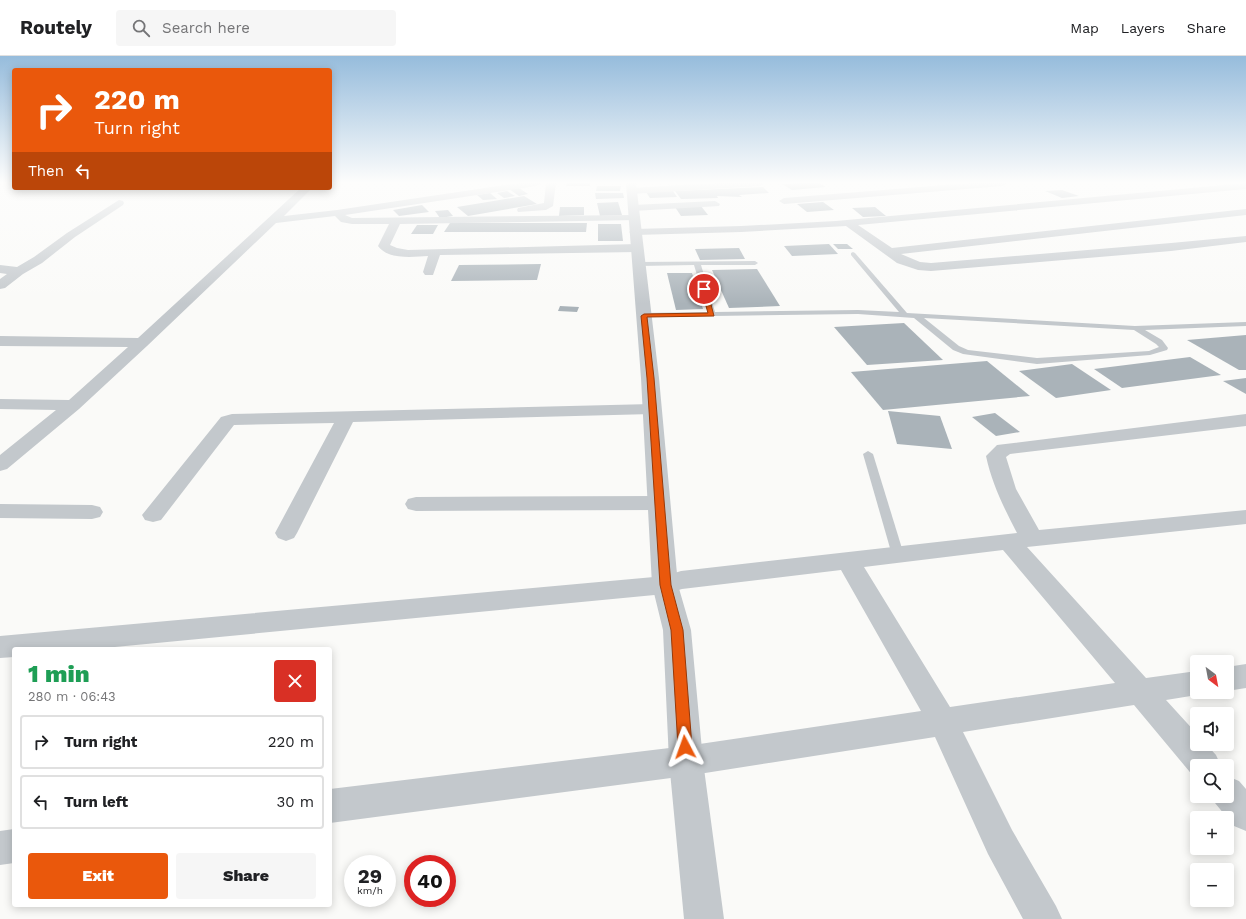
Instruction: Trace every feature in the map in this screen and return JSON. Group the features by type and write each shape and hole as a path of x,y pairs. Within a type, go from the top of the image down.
{"street":[{"path":"0,285 19,271 38,260 89,223"},
{"path":"0,465 73,404 142,343 270,223"},
{"path":"395,223 384,246 389,250 401,252 435,252 614,223"},
{"path":"634,223 652,409 665,585 677,630 686,761 704,919"},
{"path":"673,223 741,229 844,223"},
{"path":"848,223 888,252 908,264 931,267 1246,239"},
{"path":"888,252 1148,223"},
{"path":"1021,238 1063,256"},
{"path":"428,272 435,252"},
{"path":"0,269 19,271"},
{"path":"0,341 142,343"},
{"path":"0,404 73,404"},
{"path":"153,515 228,422 237,419 652,409"},
{"path":"286,533 347,416"},
{"path":"1199,759 1140,691 1020,540 998,468 996,456 1004,449 1246,420"},
{"path":"416,504 659,503"},
{"path":"0,511 92,512"},
{"path":"0,647 665,585 681,580 1020,540 1246,517"},
{"path":"848,561 944,722 1000,842 1043,919"},
{"path":"1234,678 1246,676"},
{"path":"332,806 686,761 1190,684"},
{"path":"1234,800 1246,814"},
{"path":"0,848 12,846"}],"lane":[{"path":"639,223 697,263 755,263"},
{"path":"853,254 905,315"},
{"path":"697,263 712,314"},
{"path":"644,316 858,312 1135,328 1246,324"},
{"path":"917,316 956,348 966,352 1037,361 1150,353 1162,350 1164,348 1159,342 1135,328"},
{"path":"868,454 898,555"}],"building":[{"path":"450,223 587,223 586,232 444,232"},
{"path":"598,224 621,224 623,241 598,241"},
{"path":"417,225 438,225 433,234 411,234"},
{"path":"829,244 838,254 792,256 784,246"},
{"path":"833,244 847,244 853,249 838,249"},
{"path":"739,248 745,259 700,260 695,249"},
{"path":"541,264 537,280 451,281 459,265"},
{"path":"757,269 780,306 729,308 712,270"},
{"path":"667,273 692,273 703,309 676,310"},
{"path":"560,306 579,307 577,312 558,311"},
{"path":"904,323 943,360 867,365 834,327"},
{"path":"1246,335 1246,370 1239,370 1187,340"},
{"path":"1190,357 1221,375 1122,388 1094,369"},
{"path":"987,361 1030,396 883,410 851,372"},
{"path":"1072,364 1111,390 1056,398 1019,371"},
{"path":"1246,378 1246,394 1223,381"},
{"path":"888,411 940,416 952,449 897,444"},
{"path":"995,413 1020,432 996,436 972,417"}],"route":[{"path":"685,747 677,630 665,585 644,316 712,314 704,289"}]}
